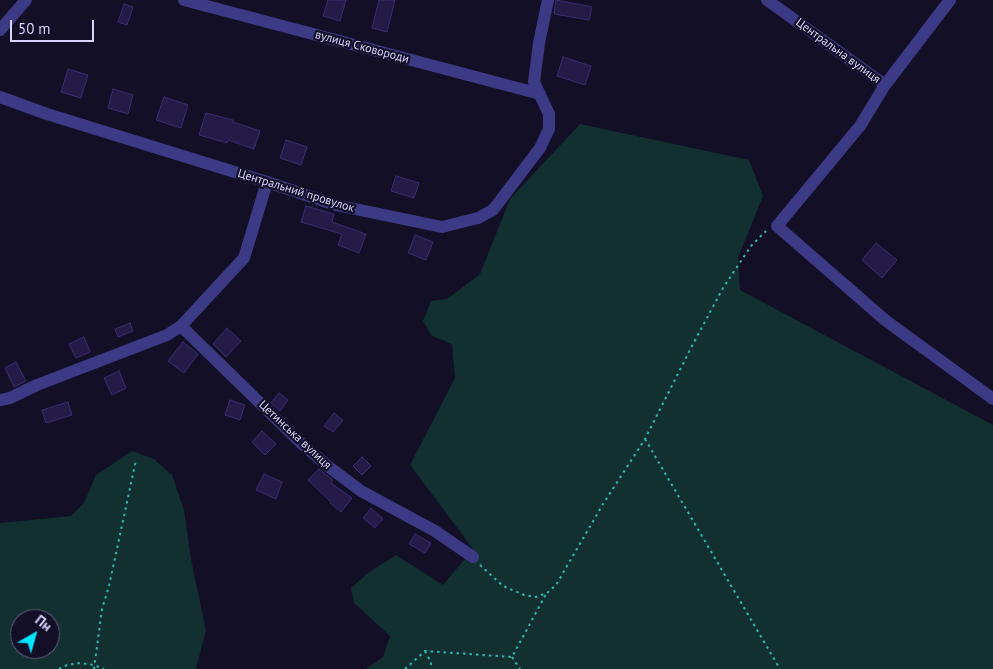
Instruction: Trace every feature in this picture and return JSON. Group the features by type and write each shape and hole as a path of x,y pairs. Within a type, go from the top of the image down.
{"street":[{"path":"0,30 26,0"},
{"name":"вулиця Сковороди","path":"184,0 540,94"},
{"path":"540,94 534,82 539,43 548,0"},
{"name":"Центральна вулиця","path":"767,0 884,85"},
{"path":"950,0 884,85 860,126 777,226 885,320 993,399"},
{"name":"Центральний провулок","path":"0,98 336,206 442,227 478,218 493,210 540,148 550,130 549,114 540,94"},
{"path":"0,400 10,398 37,385 167,335 182,326 244,258 266,182"},
{"name":"Цетинська вулиця","path":"182,326 301,444 329,467 361,491 435,531 473,557"}],"path":[{"path":"512,657 547,593 556,585 603,504 645,439 692,344 724,288 751,246 765,231 777,226"},
{"path":"645,439 780,669"},
{"path":"94,669 102,609 109,586 136,460"},
{"path":"473,557 484,570 503,586 524,595 536,597 547,593"},
{"path":"405,669 425,651 512,657"},
{"path":"425,651 431,662 431,669"},
{"path":"512,657 520,669"},
{"path":"59,669 67,665 80,663 94,664 104,669"}],"green space":[{"path":"580,124 749,160 763,196 738,258 740,290 993,425 993,669 366,669 383,657 390,636 354,603 351,588 368,573 396,555 443,585 473,549 410,465 455,378 452,344 432,336 423,321 431,301 447,299 480,274 510,199"},
{"path":"132,451 154,459 172,475 184,510 191,559 206,630 196,669 0,669 0,523 71,516 84,503 96,475"}],"building":[{"path":"328,0 346,0 340,21 323,16"},
{"path":"379,0 395,0 387,32 372,28"},
{"path":"556,0 592,7 589,20 554,14"},
{"path":"124,4 133,7 127,25 118,22"},
{"path":"563,57 591,66 585,85 557,76"},
{"path":"68,69 88,75 81,98 61,92"},
{"path":"113,89 133,95 128,114 108,108"},
{"path":"164,97 188,105 181,128 156,120"},
{"path":"206,113 233,120 233,122 260,131 254,149 228,140 227,143 199,135"},
{"path":"286,140 307,147 301,165 280,158"},
{"path":"396,176 419,183 414,198 391,191"},
{"path":"306,206 334,214 332,222 366,234 359,253 338,245 342,234 301,222"},
{"path":"415,235 433,242 426,260 408,253"},
{"path":"876,243 897,260 882,278 862,260"},
{"path":"130,323 133,331 118,337 115,329"},
{"path":"227,328 241,341 226,357 213,344"},
{"path":"84,337 90,352 76,358 69,344"},
{"path":"183,342 198,354 184,373 168,361"},
{"path":"16,362 26,381 14,387 5,368"},
{"path":"119,371 126,388 112,395 104,378"},
{"path":"279,393 288,400 280,411 271,403"},
{"path":"230,400 245,405 240,420 225,415"},
{"path":"68,402 72,415 46,423 42,410"},
{"path":"334,413 343,420 333,432 324,426"},
{"path":"262,431 276,444 265,455 252,442"},
{"path":"362,457 371,466 362,475 353,466"},
{"path":"319,469 333,480 331,483 352,498 341,512 308,480"},
{"path":"264,474 282,482 276,499 256,490"},
{"path":"371,508 383,519 375,528 363,518"},
{"path":"415,534 431,543 425,553 409,544"}]}
